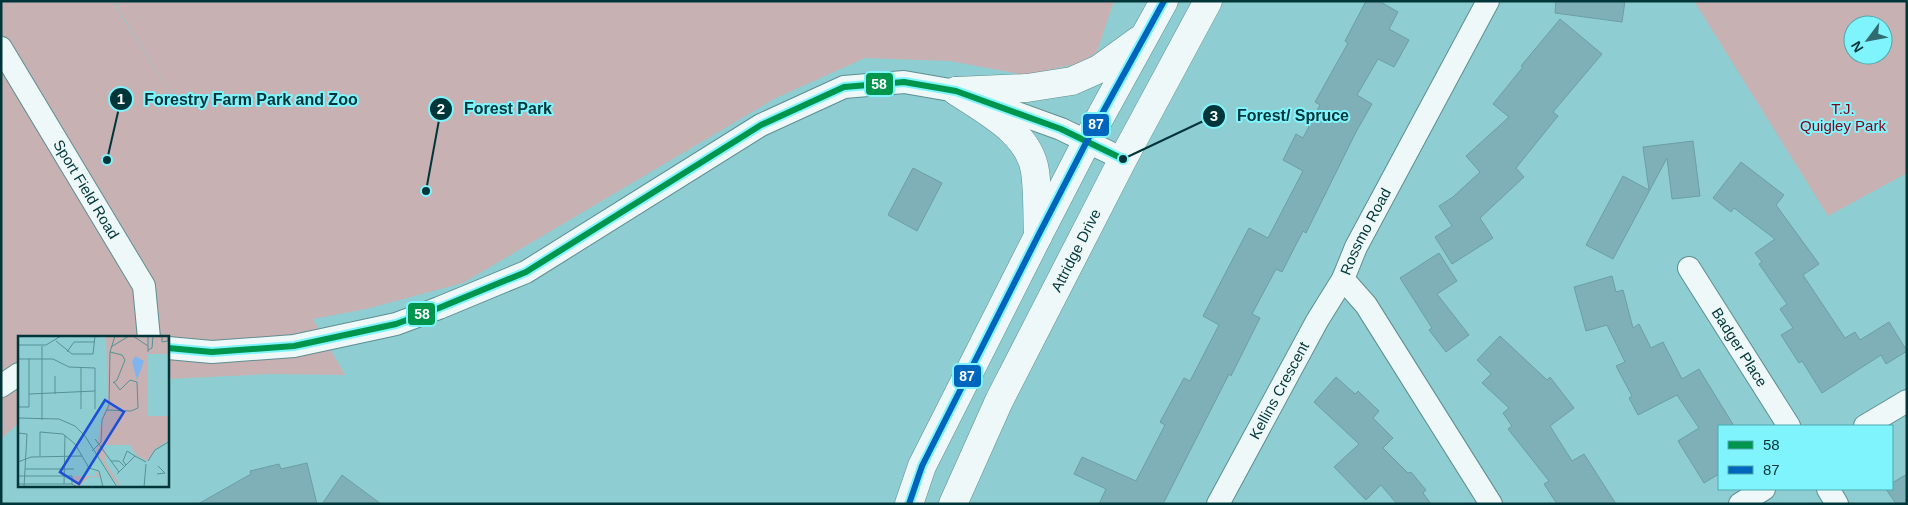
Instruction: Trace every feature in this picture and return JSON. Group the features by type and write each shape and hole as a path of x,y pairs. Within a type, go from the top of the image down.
{"main road":[{"path":"909,504 922,466 1038,236 1087,141 1164,1"},
{"name":"Attridge Drive","path":"952,504 999,401 1123,159 1208,1"},
{"path":"956,91 1027,88 1072,81 1099,69 1146,35"},
{"path":"956,91 1005,125 1025,145 1035,169 1038,236"}],"street":[{"name":"Rossmo Road","path":"1488,1 1356,247 1343,279 1366,305 1491,504"},
{"name":"Sport Field Road","path":"1,48 144,286 148,336"},
{"path":"169,348 212,352 294,346 396,324 439,308 526,272 762,125 844,87 904,82 956,91 1061,129 1123,159"},
{"name":"Badger Place","path":"1689,268 1788,425"},
{"name":"Kellins Crescent","path":"1218,504 1316,322 1343,279"},
{"path":"1,386 18,375"},
{"path":"1867,425 1907,401"},
{"path":"1740,504 1762,490"},
{"path":"1829,490 1837,504"}],"green space":[{"path":"1,1 112,1 199,138 113,1 1114,1 1097,52 1081,63 1024,75 950,61 865,58 774,99 463,283 366,309 313,319 345,375 270,374 169,379 169,336 18,336 18,424 1,439"},
{"name":"T.J. Quigley Park","path":"1694,1 1907,1 1907,173 1828,216"}],"building":[{"path":"1366,1 1379,1 1398,12 1389,29 1409,40 1394,67 1378,59 1357,95 1372,104 1306,233 1303,231 1282,272 1276,269 1252,314 1260,318 1231,376 1229,374 1163,504 1099,504 1106,489 1074,474 1082,457 1136,481 1165,425 1160,422 1184,378 1190,381 1219,325 1203,316 1249,228 1268,238 1303,171 1283,160 1296,134 1303,138 1320,105 1315,102 1348,43 1345,41"},
{"path":"1556,1 1625,1 1622,22 1555,13"},
{"path":"1560,19 1602,54 1553,112 1558,116 1516,168 1524,177 1480,218 1493,238 1452,264 1435,237 1452,226 1439,206 1453,197 1480,172 1466,156 1509,117 1493,104 1523,67 1521,66"},
{"path":"1693,141 1700,196 1672,199 1667,158 1613,259 1586,245 1623,176 1649,190 1643,147"},
{"path":"1741,162 1784,195 1776,205 1819,264 1803,275 1845,338 1855,332 1860,340 1889,322 1907,351 1886,364 1881,355 1822,393 1802,361 1799,363 1781,335 1793,328 1780,309 1787,304 1759,264 1762,262 1755,253 1775,239 1734,208 1731,212 1713,198"},
{"path":"913,168 942,183 917,231 888,215"},
{"path":"1439,253 1457,281 1437,294 1469,335 1446,352 1429,330 1432,328 1400,278"},
{"path":"1612,276 1616,292 1623,290 1633,328 1639,324 1651,348 1663,342 1682,379 1699,369 1733,425 1718,425 1718,475 1704,483 1678,441 1699,428 1677,395 1638,415 1629,398 1632,396 1616,366 1625,362 1607,325 1586,331 1574,287"},
{"path":"1500,336 1547,380 1550,377 1574,408 1550,426 1572,461 1584,454 1616,504 1557,504 1544,484 1549,481 1508,429 1512,426 1503,413 1509,408 1482,383 1491,374 1477,360"},
{"path":"1336,377 1355,394 1358,391 1379,411 1373,418 1393,438 1383,448 1408,473 1411,472 1426,490 1423,493 1431,504 1397,504 1381,485 1366,500 1334,467 1359,444 1314,402"},
{"path":"307,463 317,504 198,504 251,474 250,471 279,464 281,469"},
{"path":"1907,474 1907,504 1896,504 1887,490 1893,490 1893,482"},
{"path":"342,475 381,504 322,504"}],"transit line":[{"name":"87","path":"909,504 922,466 1038,236 1087,141 1164,1"},
{"name":"58","path":"169,348 212,352 294,346 396,324 439,308 526,272 761,125 844,87 904,82 956,91 1061,129 1123,159"}],"place":[{"name":"Forest/ Spruce","path":"1123,159"},
{"name":"Forestry Farm Park and Zoo","path":"107,160"},
{"name":"Forest Park","path":"426,191"}]}
